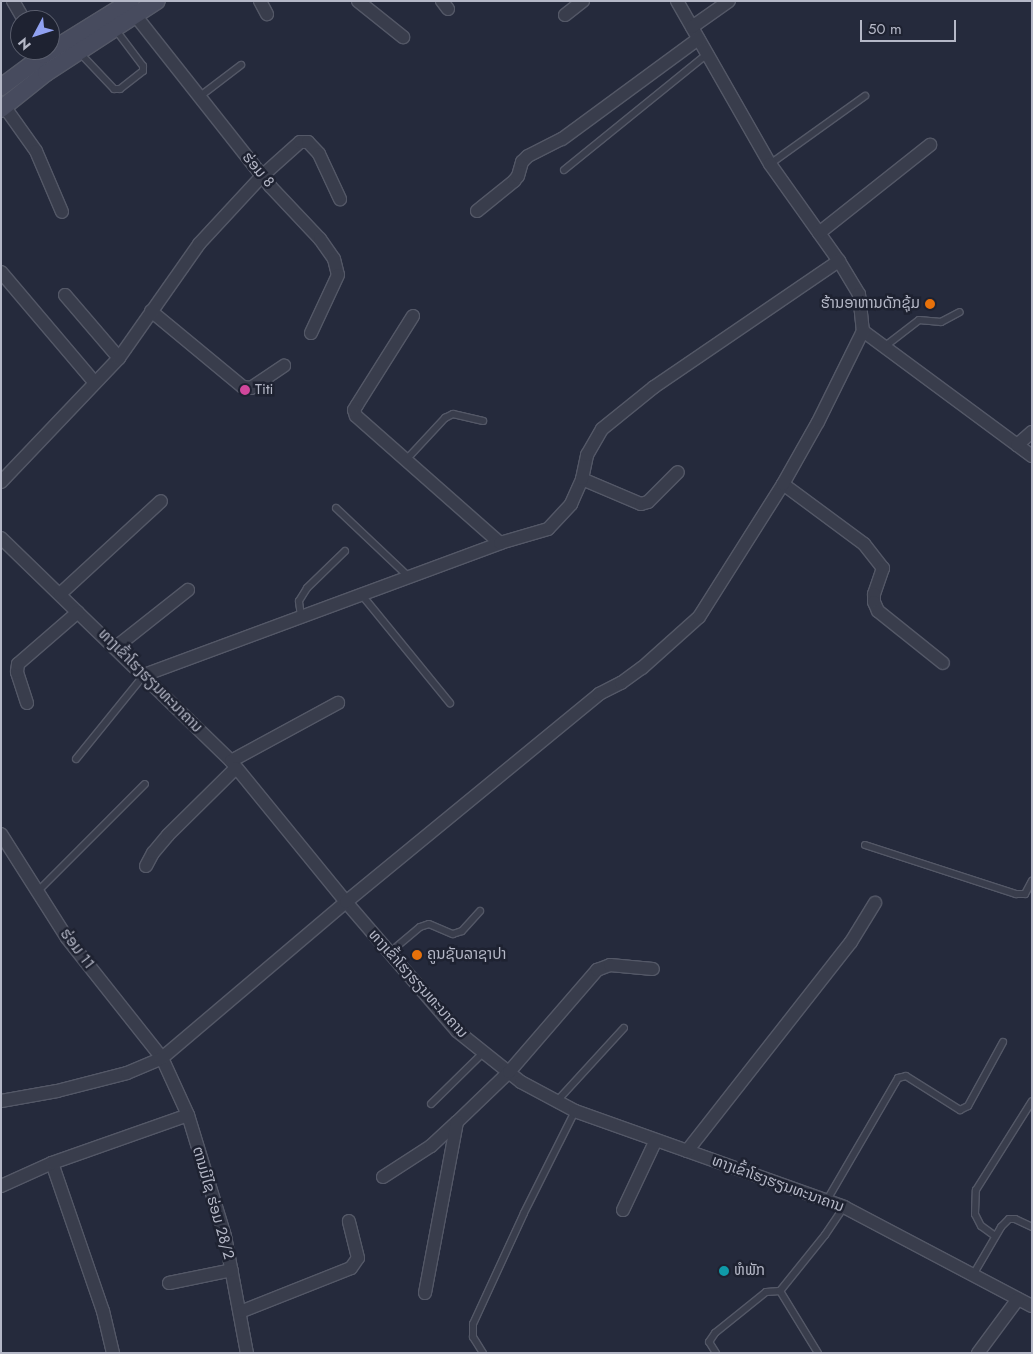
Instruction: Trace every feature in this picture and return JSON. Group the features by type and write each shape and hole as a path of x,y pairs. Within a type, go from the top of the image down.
{"main road":[{"path":"60,44 133,8 156,1"},
{"path":"3,108 46,72 114,29 133,8"},
{"path":"1,87 33,60"}],"street":[{"path":"260,1 267,14"},
{"path":"358,1 403,37"},
{"path":"566,15 583,1"},
{"path":"1,1101 57,1091 110,1077 162,1058 346,902 598,694 620,683 642,668 699,617 783,484 818,422 863,331 859,294 839,261 770,164 677,1"},
{"path":"477,210 514,181 518,176 522,162 528,156 562,139 695,33 729,1"},
{"name":"ຮ່ອມ 8","path":"133,8 199,97 262,176 320,239 334,259 338,275 310,333"},
{"path":"3,108 36,151 62,212"},
{"path":"1,482 119,358 199,244 262,176 300,142 308,142 319,154 340,199"},
{"path":"819,233 930,145"},
{"path":"144,675 361,594 500,544 548,529 571,504 582,479 587,455 602,429 654,386 839,261"},
{"path":"1,272 95,383"},
{"path":"64,295 119,358"},
{"path":"151,311 243,387 251,388 284,366"},
{"path":"413,316 354,410 356,416 500,544"},
{"path":"863,331 1032,456"},
{"path":"1018,446 1032,432"},
{"path":"582,479 641,504 648,502 678,472"},
{"path":"783,484 864,544 882,568 874,594 874,602 878,611 944,663"},
{"path":"60,594 161,501"},
{"name":"ທາງເຂົ້າໂຮງຮຽນທະນາຄານ","path":"1,538 116,647 234,765 346,902 457,1031 521,1082 575,1111 844,1206 1032,1306"},
{"path":"116,647 188,590"},
{"path":"27,703 17,672 18,664 78,612"},
{"path":"146,866 153,853 234,765 338,703"},
{"name":"ຮ່ອມ 11","path":"1,834 67,938 162,1058"},
{"path":"687,1151 851,942 875,903"},
{"path":"383,1177 431,1146 509,1072 597,970 610,965 653,969"},
{"name":"ຕານມີໄຊ ຮ່ອມ 28/2","path":"162,1058 188,1115 225,1236 247,1353"},
{"path":"1,1186 52,1163 188,1115"},
{"path":"425,1292 457,1122"},
{"path":"623,1210 656,1140"},
{"path":"52,1163 103,1311 112,1353"},
{"path":"240,1312 351,1268 358,1258 349,1221"},
{"path":"169,1283 232,1270"},
{"path":"978,1353 1018,1299"}],"lane":[{"path":"78,51 114,89 120,89 143,71 143,66 114,29"},
{"path":"564,170 707,54"},
{"path":"199,97 241,65"},
{"path":"770,164 865,96"},
{"path":"884,347 919,320 941,322 960,312"},
{"path":"406,461 445,418 453,414 483,421"},
{"path":"336,508 409,577"},
{"path":"301,616 299,601 307,588 345,551"},
{"path":"361,594 450,703"},
{"path":"76,759 144,675"},
{"path":"38,891 145,784"},
{"path":"865,845 1016,894 1025,894 1032,881"},
{"path":"389,953 420,928 429,924 453,934 462,931 480,911"},
{"path":"557,1102 624,1028"},
{"path":"827,1200 898,1078 906,1076 960,1110 968,1106 1003,1042"},
{"path":"431,1104 484,1052"},
{"path":"996,1236 981,1226 975,1214 976,1190 1032,1101"},
{"path":"483,1353 473,1337 473,1324 524,1213 575,1111"},
{"path":"716,1353 709,1342 714,1333 766,1292 780,1291 825,1235 844,1206"},
{"path":"973,1275 996,1236 1009,1220 1015,1219 1032,1227"},
{"path":"780,1291 818,1353"}],"place":[{"name":"ຮ້ານອາຫານດັກຊຸ້ມ","path":"930,304"},
{"name":"Titi","path":"245,390"},
{"name":"ຄູນຊັບລາຊາປາ","path":"417,955"},
{"name":"ຫໍພັກ","path":"724,1271"}]}
